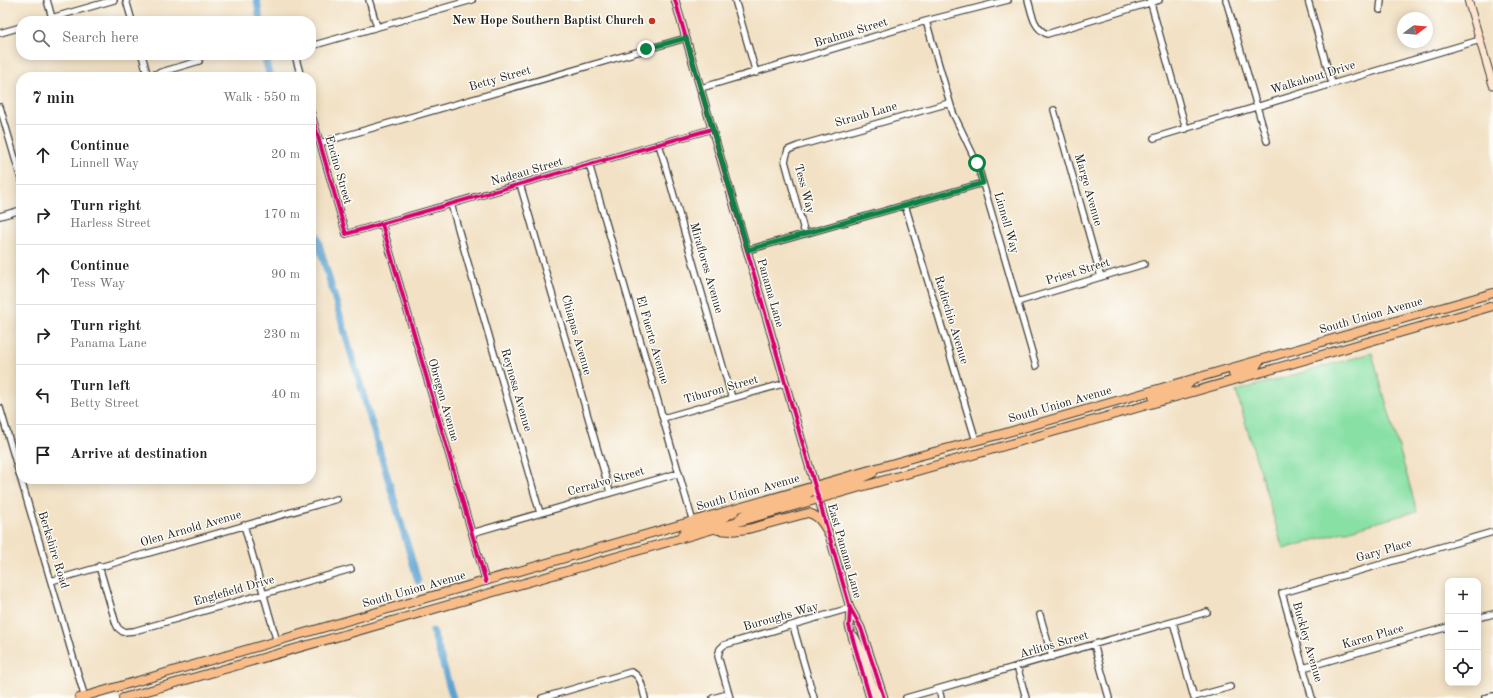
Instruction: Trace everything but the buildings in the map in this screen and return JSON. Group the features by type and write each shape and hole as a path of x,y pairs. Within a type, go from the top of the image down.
{"main road":[{"name":"Panama Lane","path":"675,0 819,499"},
{"path":"1468,0 1493,85"},
{"name":"South Union Avenue","path":"83,697 884,466 1193,380 1493,293"},
{"name":"South Union Avenue","path":"123,698 1493,306"},
{"path":"1211,386 1215,380 1255,368 1260,360"},
{"path":"1134,408 1139,401 1185,388 1193,380"},
{"path":"819,499 822,492 827,489 861,479 884,466"},
{"path":"735,523 742,516 748,513 804,496 812,491 815,486"},
{"name":"East Panama Lane","path":"819,499 850,608 861,628 884,698"},
{"path":"682,538 685,531 723,519 740,508"},
{"path":"713,529 731,531 748,529 808,513 819,518 829,534"},
{"name":"East Panama Lane","path":"850,608 849,626 870,698"},
{"path":"850,630 861,647 874,690 878,698"}],"street":[{"path":"47,0 51,16"},
{"path":"59,16 114,0"},
{"path":"126,0 131,16"},
{"path":"369,0 377,27"},
{"path":"316,45 472,0"},
{"path":"735,0 756,73"},
{"name":"Brahma Street","path":"701,88 756,73 926,21 1008,0"},
{"path":"1028,0 1036,27 1047,34 1150,1 1159,0"},
{"path":"1226,0 1267,141"},
{"path":"1308,0 1332,84"},
{"path":"1380,10 1381,0"},
{"path":"1150,1 1186,129"},
{"name":"Linnell Way","path":"926,21 949,103 977,163 1036,366"},
{"path":"0,33 16,28"},
{"name":"Betty Street","path":"320,142 686,38"},
{"name":"Walkabout Drive","path":"1154,138 1480,40"},
{"path":"143,60 147,72"},
{"path":"296,60 300,72"},
{"path":"164,72 199,61"},
{"name":"Straub Lane","path":"788,150 949,103"},
{"path":"0,107 16,162"},
{"name":"Marge Avenue","path":"1054,110 1101,277"},
{"name":"Encino Street","path":"316,129 346,234"},
{"name":"Nadeau Street","path":"346,234 712,129"},
{"name":"Miraflores Avenue","path":"659,144 732,398"},
{"name":"Tess Way","path":"788,150 785,161 805,234"},
{"name":"El Fuerte Avenue","path":"590,164 693,522"},
{"name":"Tess Way","path":"748,250 983,183"},
{"name":"Chiapas Avenue","path":"520,184 610,492"},
{"name":"Reynosa Avenue","path":"451,204 540,513"},
{"name":"Radicchio Avenue","path":"905,205 976,441"},
{"path":"0,216 16,211"},
{"name":"Obregon Avenue","path":"382,224 486,582"},
{"name":"Priest Street","path":"1017,302 1144,264"},
{"name":"Tiburon Street","path":"663,418 786,383"},
{"name":"Berkshire Road","path":"0,410 16,464"},
{"name":"Cerralvo Street","path":"540,513 679,473"},
{"name":"Berkshire Road","path":"22,484 83,697"},
{"name":"Olen Arnold Avenue","path":"51,581 337,499"},
{"path":"472,533 540,513"},
{"path":"244,525 277,642"},
{"name":"Gary Place","path":"1282,592 1493,532"},
{"name":"Englefield Drive","path":"99,566 116,624 123,632 134,631 351,569"},
{"name":"Buckley Avenue","path":"1282,592 1312,698"},
{"name":"Buroughs Way","path":"729,696 718,656 720,649 724,645 793,626 850,608"},
{"name":"Arlitos Street","path":"906,698 1207,612"},
{"path":"1481,617 1493,614"},
{"path":"1040,615 1052,657"},
{"path":"1173,622 1194,698 1230,687"},
{"path":"793,626 814,698"},
{"name":"Karen Place","path":"1304,668 1445,628"},
{"path":"1094,644 1109,698"},
{"path":"1017,666 1026,698"},
{"path":"542,698 561,695 631,672 636,674 640,680 645,698"},
{"path":"939,689 941,698"},
{"path":"713,698 729,696"},
{"path":"1486,698 1493,696"}],"green space":[{"path":"1372,353 1417,511 1283,549 1236,391"}],"waterway":[{"path":"257,0 259,16"},
{"path":"265,60 269,72"},
{"path":"316,234 418,581"},
{"path":"433,631 453,698"}],"cycle path":[{"path":"675,0 850,608 861,628 884,698"},
{"path":"316,129 346,234 712,129"},
{"path":"382,224 486,582"},
{"path":"850,608 849,626 870,698"}],"place":[{"name":"New Hope Southern Baptist Church","path":"652,21"}],"route":[{"path":"646,49 686,38 748,250 983,183 977,163"}]}
